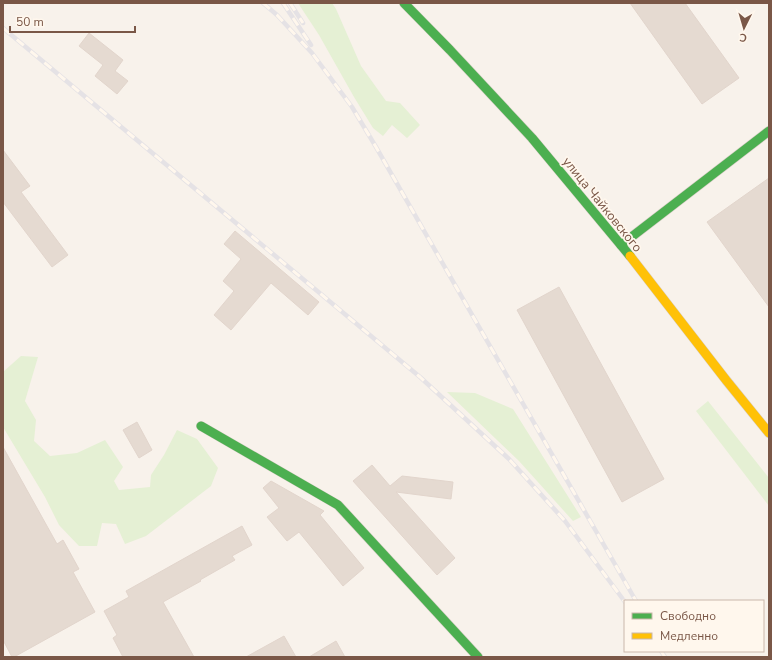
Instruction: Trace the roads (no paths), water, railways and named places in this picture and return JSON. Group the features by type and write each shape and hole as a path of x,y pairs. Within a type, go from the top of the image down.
{"main road":[{"name":"улица Чайковского","path":"404,3 532,138 621,244 769,433"},
{"path":"621,244 769,131"},
{"path":"201,426 338,505 478,657"}],"railway":[{"path":"263,3 277,15 312,53 352,107 635,600"},
{"path":"283,3 311,45"},
{"path":"290,3 303,23"},
{"path":"3,28 420,377 509,459 565,521 624,601"},
{"path":"662,652 665,657"}]}
